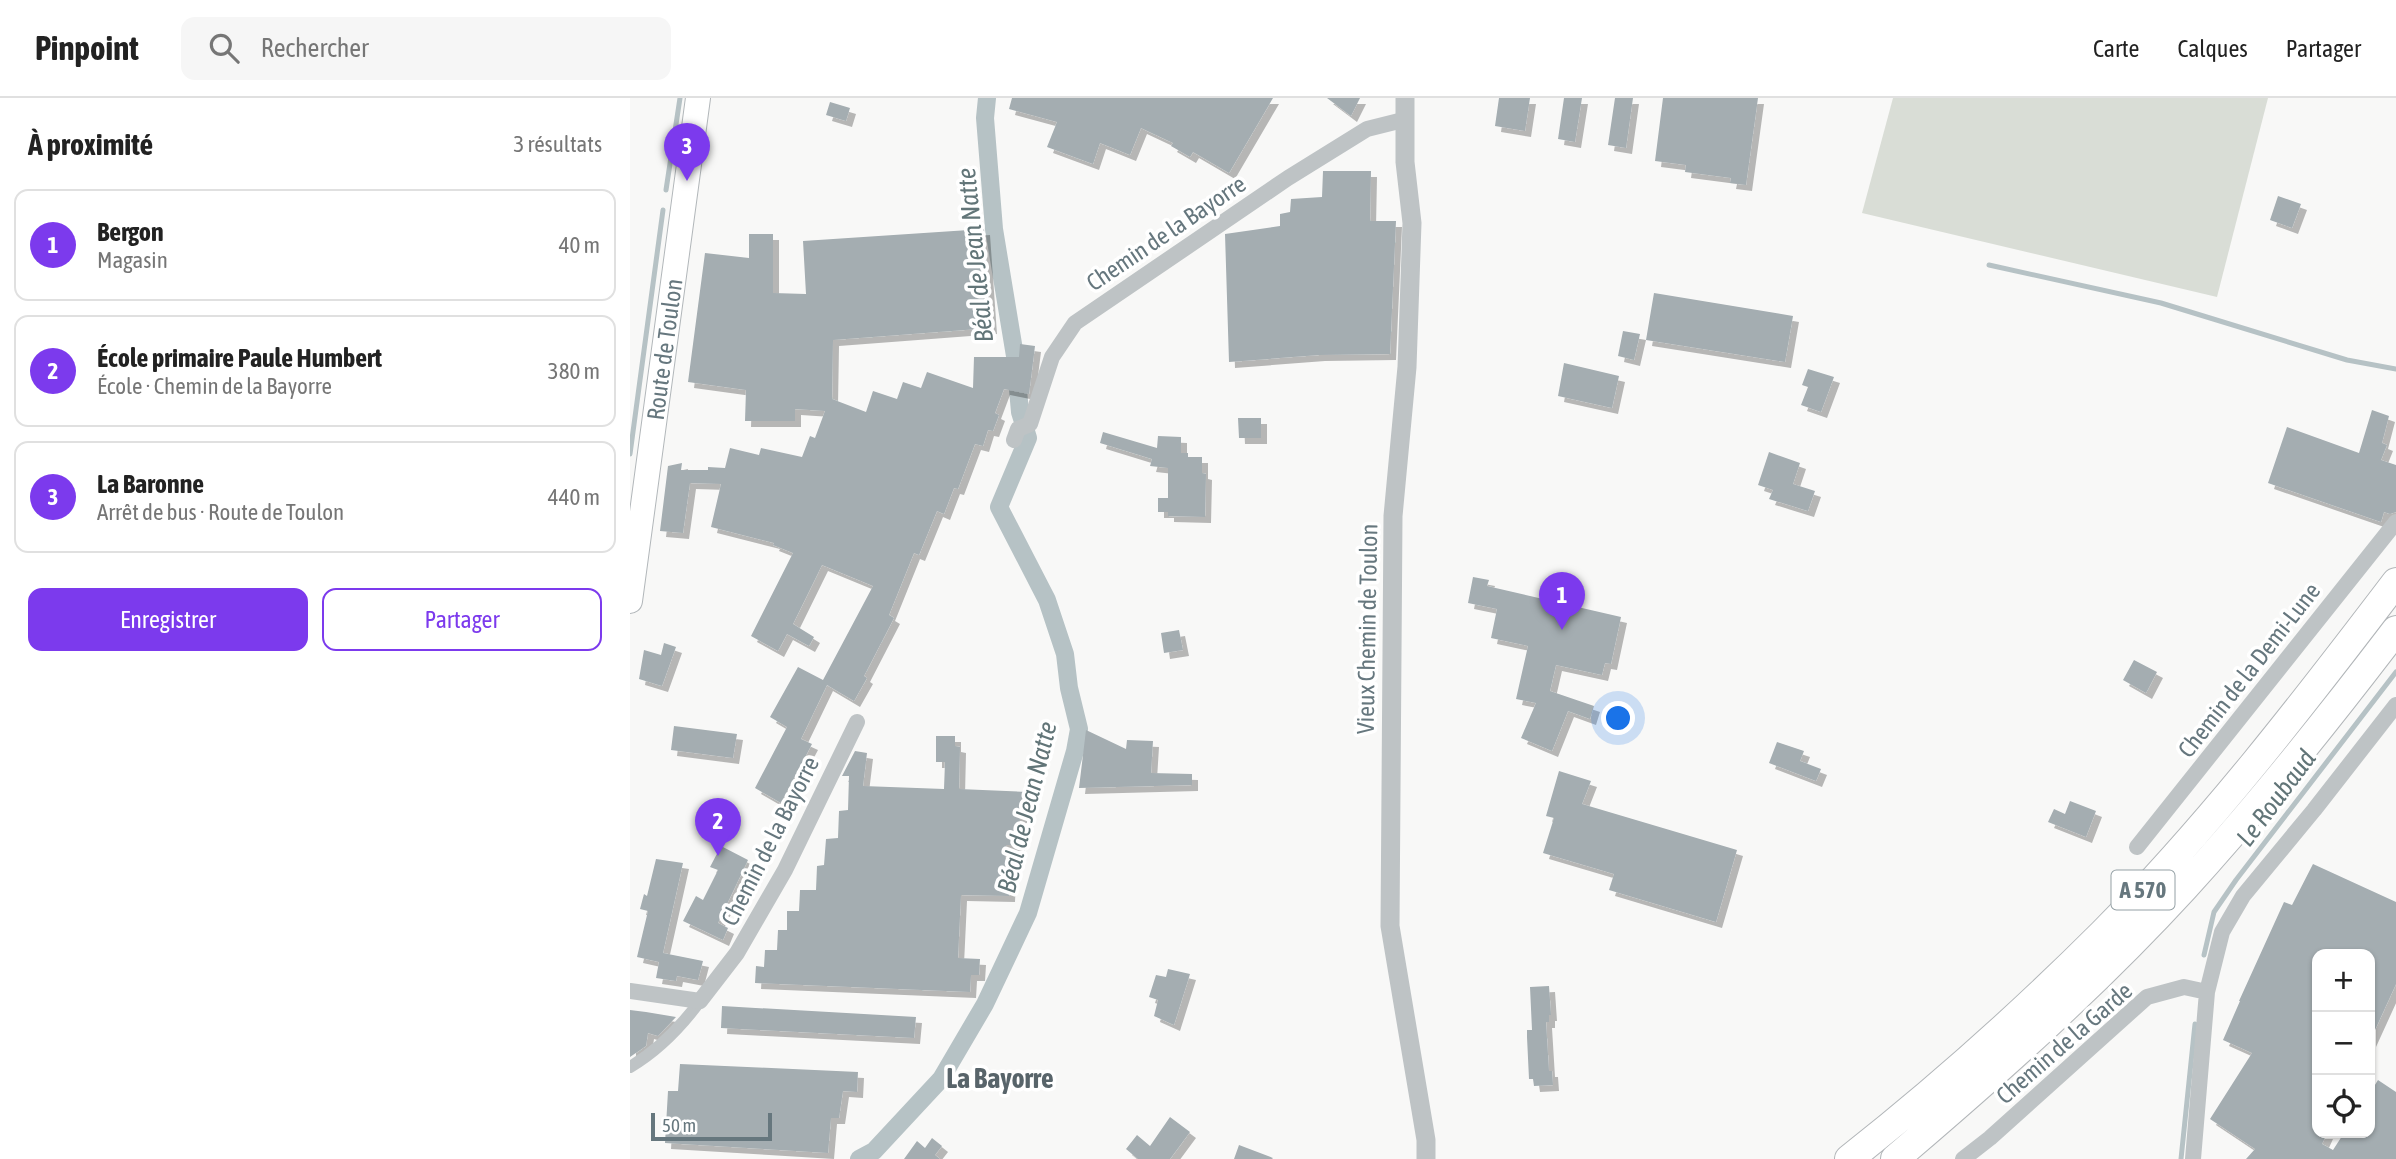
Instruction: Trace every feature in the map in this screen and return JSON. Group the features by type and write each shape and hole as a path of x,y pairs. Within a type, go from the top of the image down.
{"highway":[{"name":"A 570","path":"1849,1159 1970,1058 2104,932 2217,807 2322,679 2396,582"},
{"name":"A 570","path":"1895,1159 1991,1078 2056,1017 2184,888 2244,821 2396,630"}],"main road":[{"name":"Route de Toulon","path":"630,601 698,98"}],"street":[{"name":"Vieux Chemin de Toulon","path":"1405,98 1405,162 1412,223 1408,354 1392,516 1390,926 1426,1140 1426,1159"},
{"name":"Chemin de la Bayorre","path":"1020,431 1030,424 1052,358 1075,323 1288,178 1367,130 1403,120"},
{"name":"Chemin de la Demi-Lune","path":"2137,846 2396,522"},
{"path":"2193,1159 2207,992 2222,932 2244,896 2396,705"},
{"name":"Chemin de la Bayorre","path":"630,1067 666,1041 682,1025 737,953 785,870 857,722"},
{"name":"Chemin de la Garde","path":"1963,1159 1990,1139 2147,997 2184,987 2207,992"},
{"path":"630,991 699,1001"}],"shaded area":[{"path":"1893,98 2268,98 2217,297 1862,213"}],"building":[{"path":"1012,98 1273,98 1229,173 1193,152 1190,157 1171,146 1173,143 1141,128 1130,155 1100,143 1093,164 1047,147 1057,122 1009,109"},
{"path":"1327,98 1360,98 1351,116"},
{"path":"1499,98 1530,98 1525,131 1495,126"},
{"path":"1564,98 1582,98 1575,142 1558,139"},
{"path":"1615,98 1633,98 1626,148 1608,145"},
{"path":"1663,98 1758,98 1746,185 1730,183 1731,178 1685,172 1686,165 1655,161"},
{"path":"830,102 850,108 846,121 826,115"},
{"path":"1323,171 1371,171 1370,221 1396,221 1390,354 1319,355 1229,362 1225,234 1280,226 1280,214 1290,212 1291,199 1322,197"},
{"path":"2278,196 2301,204 2292,228 2270,220"},
{"path":"984,229 991,328 833,340 832,399 866,412 873,391 897,399 903,382 921,388 927,372 973,388 974,357 1019,357 1020,344 1035,346 1029,394 1004,389 995,413 999,415 993,431 988,430 983,446 975,444 958,489 954,488 944,514 937,511 919,555 914,553 889,615 894,618 864,676 867,678 854,701 827,685 801,739 812,744 781,803 755,788 787,727 770,717 798,667 823,680 873,586 822,565 793,624 814,637 809,646 787,634 778,651 751,636 793,553 773,545 774,543 711,527 721,484 690,483 683,533 660,531 668,466 682,463 681,470 725,468 730,448 759,455 761,448 802,457 810,436 815,438 825,411 795,409 795,421 745,421 746,390 688,382 705,253 749,258 749,234 773,234 773,293 806,294 803,241"},
{"path":"1654,293 1793,316 1785,362 1646,340"},
{"path":"1623,331 1640,334 1634,360 1618,356"},
{"path":"1564,363 1619,376 1612,408 1558,396"},
{"path":"1808,369 1834,377 1821,412 1801,405 1808,387 1802,385"},
{"path":"2372,410 2389,416 2382,443 2387,445 2381,460 2396,465 2396,512 2384,512 2381,522 2268,483 2287,427 2359,453"},
{"path":"1238,418 1261,418 1261,438 1239,438"},
{"path":"1103,432 1157,448 1158,436 1181,437 1181,453 1188,453 1188,457 1202,457 1202,473 1206,474 1205,517 1168,516 1168,512 1158,512 1158,498 1168,498 1168,468 1150,466 1152,459 1100,443"},
{"path":"1769,452 1800,463 1793,484 1815,491 1808,511 1769,499 1773,490 1758,485"},
{"path":"1473,577 1489,580 1487,586 1621,617 1611,664 1605,663 1602,675 1556,665 1550,691 1594,706 1590,719 1568,711 1552,751 1521,738 1536,703 1516,699 1528,646 1491,638 1497,609 1468,603"},
{"path":"1179,630 1183,650 1164,653 1161,633"},
{"path":"664,643 676,647 662,686 639,679 644,650 661,655"},
{"path":"2134,660 2157,672 2146,693 2123,680"},
{"path":"674,726 737,734 733,758 671,750"},
{"path":"1086,730 1126,749 1127,740 1153,741 1151,773 1192,774 1192,785 1079,788"},
{"path":"936,736 955,736 955,746 960,747 959,789 1028,792 1027,817 1020,817 1019,845 1006,845 1005,872 1010,872 1009,896 961,895 958,958 980,959 979,975 971,975 970,992 755,983 756,966 764,967 765,950 777,950 778,930 787,930 787,911 799,911 800,890 816,890 817,866 824,865 826,839 838,838 839,811 848,810 849,776 842,776 855,751 867,753 863,786 944,789 945,762 936,762"},
{"path":"1777,742 1804,751 1800,761 1821,769 1816,781 1769,763"},
{"path":"1559,771 1591,781 1582,804 1737,850 1716,922 1609,890 1614,874 1543,853 1554,818 1546,816"},
{"path":"2070,801 2096,811 2086,837 2048,822 2054,809 2065,814"},
{"path":"721,846 748,860 718,923 728,928 723,940 683,921 696,896 703,900 718,870 710,867"},
{"path":"656,859 683,863 663,953 703,961 698,980 677,976 676,981 656,978 659,962 637,957 648,911 640,909 644,894 647,896"},
{"path":"2313,864 2396,902 2396,984 2375,1030 2375,949 2312,949 2312,1138 2325,1138 2322,1144 2333,1150 2341,1138 2375,1138 2375,1085 2378,1080 2396,1092 2396,1159 2246,1159 2255,1149 2210,1119 2252,1053 2223,1040 2284,902 2292,905"},
{"path":"1168,969 1190,974 1174,1025 1154,1016 1158,1000 1149,997 1156,975 1166,977"},
{"path":"1549,986 1551,1015 1549,1022 1546,1022 1549,1071 1552,1071 1553,1085 1534,1086 1533,1079 1529,1079 1527,1037 1527,1030 1532,1030 1530,987"},
{"path":"722,1006 916,1017 914,1038 721,1028"},
{"path":"630,1010 676,1017 658,1036 648,1033 646,1046 630,1057"},
{"path":"680,1064 858,1072 857,1092 843,1091 839,1118 831,1118 828,1153 665,1143 668,1091 678,1091"},
{"path":"1170,1117 1190,1132 1170,1159 1138,1159 1126,1149 1137,1135 1150,1146"},
{"path":"932,1138 942,1146 935,1155 940,1159 904,1159 917,1141 925,1148"},
{"path":"1239,1145 1273,1158 1234,1159"}],"waterway":[{"path":"666,190 680,98"},
{"name":"Béal de Jean Natte","path":"859,1159 874,1151 941,1079 985,1004 1028,913 1079,729 1069,688 1065,654 1047,600 999,507 1028,438 1020,412 1015,356 994,229 985,118 987,98"},
{"path":"630,454 663,210"},
{"path":"1989,265 2161,303 2347,360 2396,369"},
{"name":"Le Roubaud","path":"2204,955 2214,912 2396,672"},
{"name":"Le Roubaud","path":"2181,1159 2195,1024"}],"place":[{"name":"La Baronne","path":"687,181"},
{"name":"Bergon","path":"1562,630"},
{"name":"École primaire Paule Humbert","path":"718,856"}],"district":[{"name":"La Bayorre","path":"1000,1078"}]}
